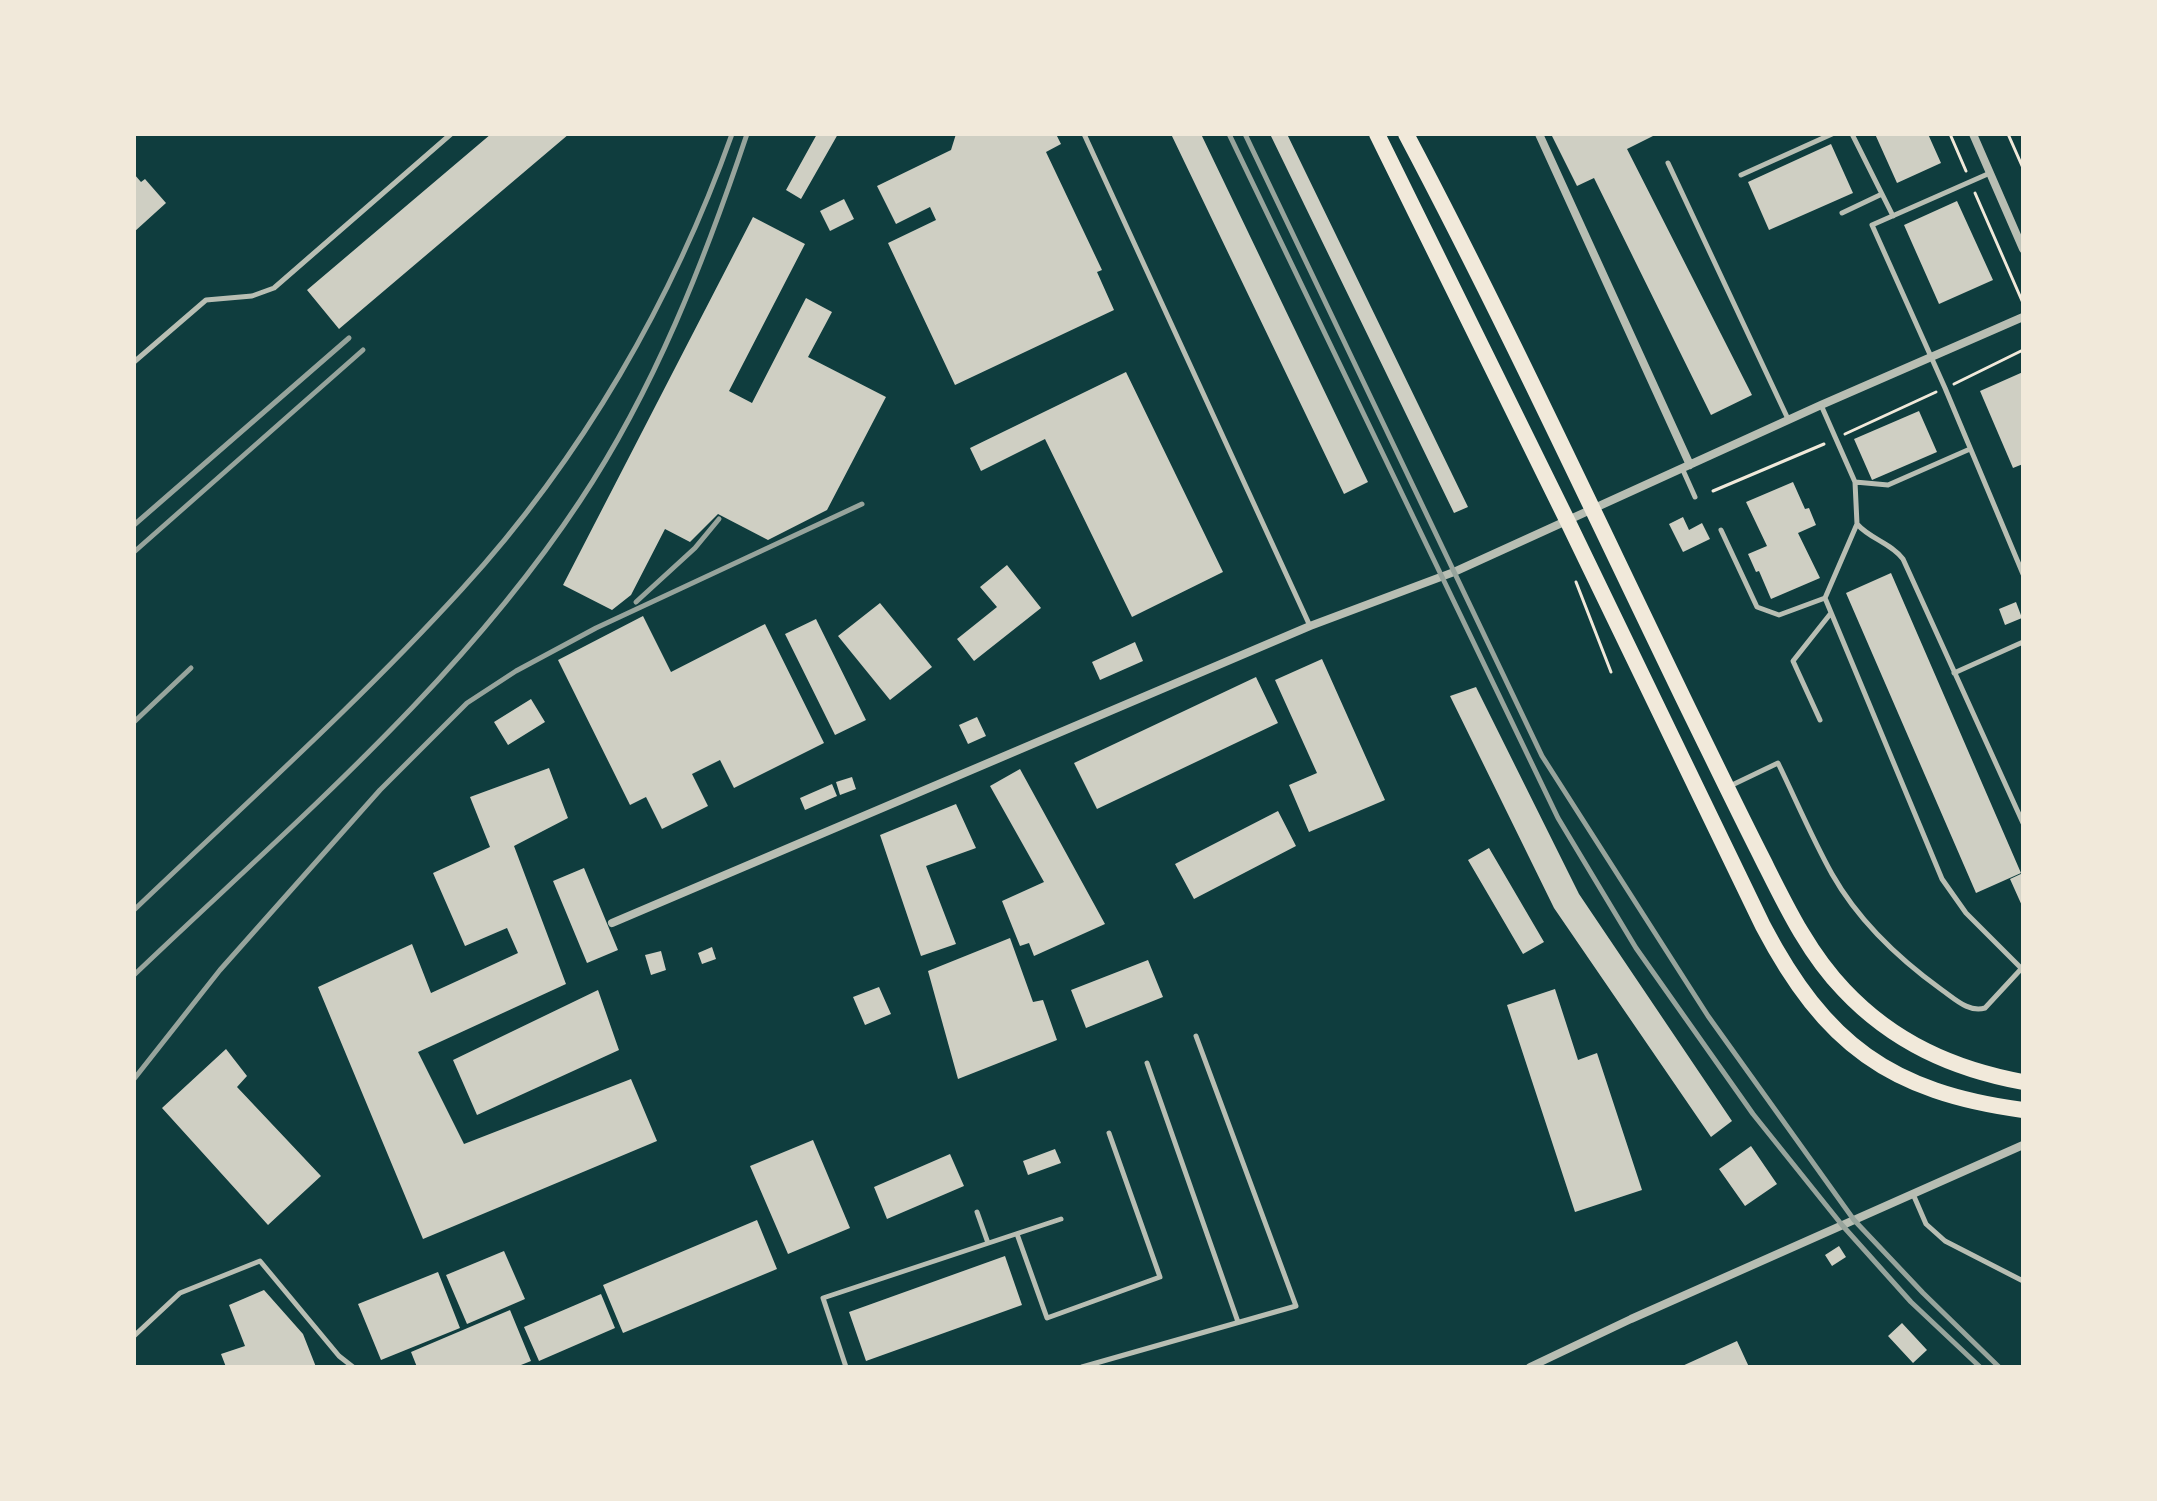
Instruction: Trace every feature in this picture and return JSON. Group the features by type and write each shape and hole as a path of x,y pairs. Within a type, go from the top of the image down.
{"main road":[{"path":"1377,134 1786,969 1821,1016 1858,1050 1894,1074 1929,1090 2023,1110"},
{"path":"1406,134 1727,788 1787,908 1817,956 1851,997 1919,1049 1962,1067 2023,1082"}],"street":[{"path":"1539,134 1686,466"},
{"path":"1973,134 2023,249"},
{"path":"612,923 1310,626 1454,572 2023,317"},
{"path":"1530,1367 2023,1145"}],"lane":[{"path":"134,362 206,300 252,296 274,288 451,134"},
{"path":"1084,134 1310,626"},
{"path":"1741,175 1832,134"},
{"path":"1852,134 1893,216"},
{"path":"1668,163 1788,420"},
{"path":"1990,173 1872,225 1932,357 2023,574"},
{"path":"1842,213 1882,194"},
{"path":"2013,227 2023,223"},
{"path":"1727,788 1778,763 1833,876 1860,914 1890,948 1924,977 1971,1009 1985,1008 2022,968 1966,913 1942,879 1825,598 1857,524 1855,482 1821,405"},
{"path":"1855,482 1888,485 1970,449"},
{"path":"1686,466 1695,497"},
{"path":"1857,524 1903,559 2023,823"},
{"path":"1721,530 1757,607 1779,615 1825,598"},
{"path":"1820,720 1793,661 1831,613"},
{"path":"1954,673 2023,642"},
{"path":"1082,1367 1296,1306 1196,1036"},
{"path":"1147,1063 1238,1322"},
{"path":"1017,1234 1047,1318 1160,1277 1109,1133"},
{"path":"1913,1194 1926,1224 1945,1241 1965,1254 2023,1281"},
{"path":"977,1212 988,1243"},
{"path":"846,1367 823,1298 1061,1219"},
{"path":"134,1336 180,1293 260,1261 339,1356 353,1367"}],"path":[{"path":"1950,134 2023,303"},
{"path":"2008,134 2023,168"},
{"path":"2018,292 2023,289"},
{"path":"1713,491 1836,438 2023,350"},
{"path":"1574,575 1611,672"}],"building":[{"path":"491,134 569,134 339,329 307,290"},
{"path":"817,134 838,134 801,199 786,190"},
{"path":"956,134 1056,134 1061,144 1046,152 1102,270 1097,272 1114,310 955,385 888,243 936,220 930,207 896,224 877,186 951,150"},
{"path":"1171,134 1201,134 1368,482 1344,494"},
{"path":"1270,134 1287,134 1468,507 1454,513"},
{"path":"1551,134 1657,134 1627,149 1752,395 1711,415 1594,178 1577,186"},
{"path":"1875,134 1928,134 1941,163 1897,183"},
{"path":"1831,144 1853,193 1769,230 1748,182"},
{"path":"134,174 141,182 145,179 166,203 134,232"},
{"path":"844,199 854,219 830,231 820,211"},
{"path":"1957,201 1993,280 1939,304 1904,225"},
{"path":"753,217 805,244 729,391 752,403 806,298 832,312 808,357 886,397 827,510 768,540 718,514 690,542 665,529 631,595 612,610 563,585"},
{"path":"1126,372 1223,572 1132,617 1045,439 981,471 970,448"},
{"path":"2023,372 2023,464 2013,468 1980,391"},
{"path":"1919,411 1937,452 1872,480 1854,439"},
{"path":"1793,482 1816,525 1798,533 1820,578 1771,599 1748,554 1767,546 1746,502"},
{"path":"1683,517 1689,530 1702,523 1710,539 1683,552 1669,524"},
{"path":"1007,565 1041,608 974,661 957,639 997,607 980,587"},
{"path":"1891,573 2021,873 1976,893 1846,593"},
{"path":"2016,602 2022,618 2005,625 1999,609"},
{"path":"880,603 932,667 890,700 838,636"},
{"path":"643,616 671,672 765,624 824,743 734,788 720,760 692,774 708,806 662,829 646,797 630,805 558,660"},
{"path":"816,619 866,720 835,735 785,634"},
{"path":"1135,642 1143,661 1100,680 1092,662"},
{"path":"1322,659 1385,800 1309,832 1289,785 1317,773 1275,680"},
{"path":"1256,677 1278,723 1097,809 1074,763"},
{"path":"1476,687 1579,894 1732,1121 1711,1137 1554,908 1450,696"},
{"path":"531,699 545,722 508,745 494,722"},
{"path":"977,717 986,736 968,744 959,725"},
{"path":"549,768 568,818 514,846 566,984 418,1052 464,1144 631,1079 657,1141 423,1239 318,987 412,944 431,993 518,953 507,928 465,946 433,873 490,847 470,797"},
{"path":"1020,769 1105,924 1034,956 1029,943 1020,946 1002,901 1044,882 990,786"},
{"path":"852,777 856,789 840,795 836,782"},
{"path":"832,784 837,796 805,810 800,798"},
{"path":"956,804 976,848 926,866 956,944 921,956 880,835"},
{"path":"1278,811 1296,846 1194,899 1175,864"},
{"path":"1489,848 1544,942 1523,954 1468,860"},
{"path":"584,868 618,950 587,963 553,881"},
{"path":"2023,873 2023,908 2010,879"},
{"path":"1010,938 1033,1002 1043,1000 1057,1040 958,1079 928,971"},
{"path":"712,947 716,959 702,964 698,953"},
{"path":"661,951 666,970 651,975 645,955"},
{"path":"1148,960 1163,997 1086,1028 1071,990"},
{"path":"879,987 891,1014 865,1025 853,997"},
{"path":"1555,989 1578,1060 1597,1053 1642,1190 1575,1212 1507,1005"},
{"path":"598,990 619,1050 477,1115 453,1060"},
{"path":"226,1049 247,1076 237,1087 321,1176 268,1225 162,1108"},
{"path":"813,1140 850,1228 788,1254 750,1166"},
{"path":"1751,1146 1777,1184 1745,1206 1719,1169"},
{"path":"1055,1149 1061,1163 1028,1175 1023,1161"},
{"path":"950,1154 964,1186 887,1219 874,1187"},
{"path":"757,1220 777,1269 623,1333 603,1285"},
{"path":"1839,1246 1846,1257 1832,1266 1825,1255"},
{"path":"504,1251 525,1299 467,1324 446,1275"},
{"path":"1005,1256 1022,1305 866,1361 849,1312"},
{"path":"438,1272 460,1328 381,1360 358,1304"},
{"path":"264,1290 303,1334 316,1367 226,1367 221,1354 245,1346 229,1305"},
{"path":"601,1294 615,1328 539,1361 524,1327"},
{"path":"510,1310 531,1361 516,1367 417,1367 411,1352"},
{"path":"1902,1323 1927,1350 1913,1363 1888,1336"},
{"path":"1737,1341 1749,1367 1680,1367"}],"railway":[{"path":"134,910 423,631 506,539 547,486 620,375 652,316 682,257 732,134"},
{"path":"134,975 312,808 427,692 533,568 580,501 632,414 695,277 747,134"},
{"path":"1229,134 1558,818 1636,948 1753,1114 1842,1225 1911,1302 1980,1367"},
{"path":"1245,134 1542,756 1708,1016 1854,1220 1999,1367"},
{"path":"134,525 349,338"},
{"path":"134,552 363,350"},
{"path":"134,1079 220,970 380,790 467,703 516,671 596,628 862,504"},
{"path":"636,602 695,548 719,519"},
{"path":"134,722 191,668"}]}
